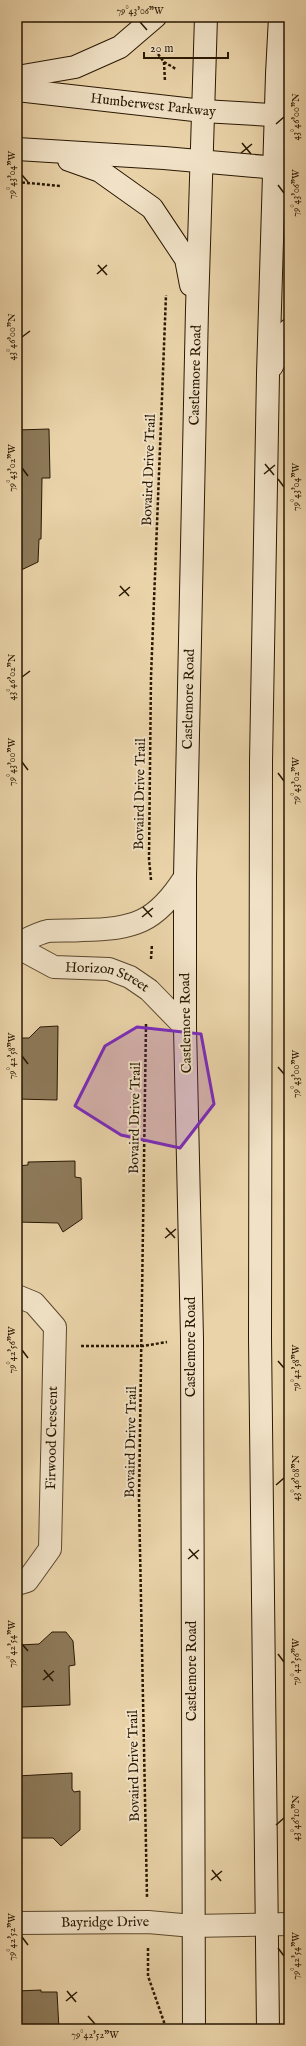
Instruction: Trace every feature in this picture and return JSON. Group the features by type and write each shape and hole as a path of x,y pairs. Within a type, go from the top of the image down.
{"main road":[{"path":"17,77 75,68 120,47 155,17"},
{"name":"Castlemore Road","path":"194,2029 192,1338 185,1027 184,877 197,309 206,17"},
{"path":"268,2029 260,1338 261,768 268,374 282,168 283,115 280,17"},
{"name":"Humberwest Parkway","path":"17,90 203,111 283,115"},
{"path":"17,149 46,152 164,158 282,168"},
{"path":"46,152 100,171 152,208 186,260 197,309"},
{"path":"268,374 289,330"},
{"name":"Horizon Street","path":"17,946 47,931 107,930 132,925 154,914 171,898 184,877"},
{"name":"Horizon Street","path":"17,946 54,967 109,970 130,977 149,990 185,1027"},
{"name":"Firwood Crescent","path":"17,1296 34,1303 55,1327 50,1549 27,1581 17,1584"},
{"name":"Bayridge Drive","path":"17,1923 148,1922 193,1926 267,1926 289,1924"}],"path":[{"path":"154,47 164,62 176,69"},
{"path":"164,62 165,84"},
{"path":"17,182 68,187"},
{"name":"Bovaird Drive Trail","path":"164,2029 164,2022 148,1976 140,1500 146,1011 149,990 154,914 149,859 151,676 166,292"},
{"path":"54,1346 143,1346 192,1338"}],"highlighted area":[{"path":"137,1027 201,1034 214,1104 180,1148 121,1135 75,1106 105,1046"}],"building":[{"path":"49,429 50,478 42,478 41,539 39,539 38,562 17,572 17,430"},
{"path":"58,1026 57,1100 17,1099 17,1038 29,1038 40,1027"},
{"path":"75,1161 75,1177 81,1178 82,1219 63,1232 58,1223 17,1222 17,1166 28,1165 28,1162"},
{"path":"52,1632 66,1632 73,1641 75,1665 69,1666 70,1705 21,1707 19,1645 39,1644"},
{"path":"72,1773 72,1789 74,1792 80,1791 80,1830 61,1846 53,1838 17,1838 17,1776"},
{"path":"41,1990 41,1992 57,1992 59,2029 17,2029 17,1991"}]}
